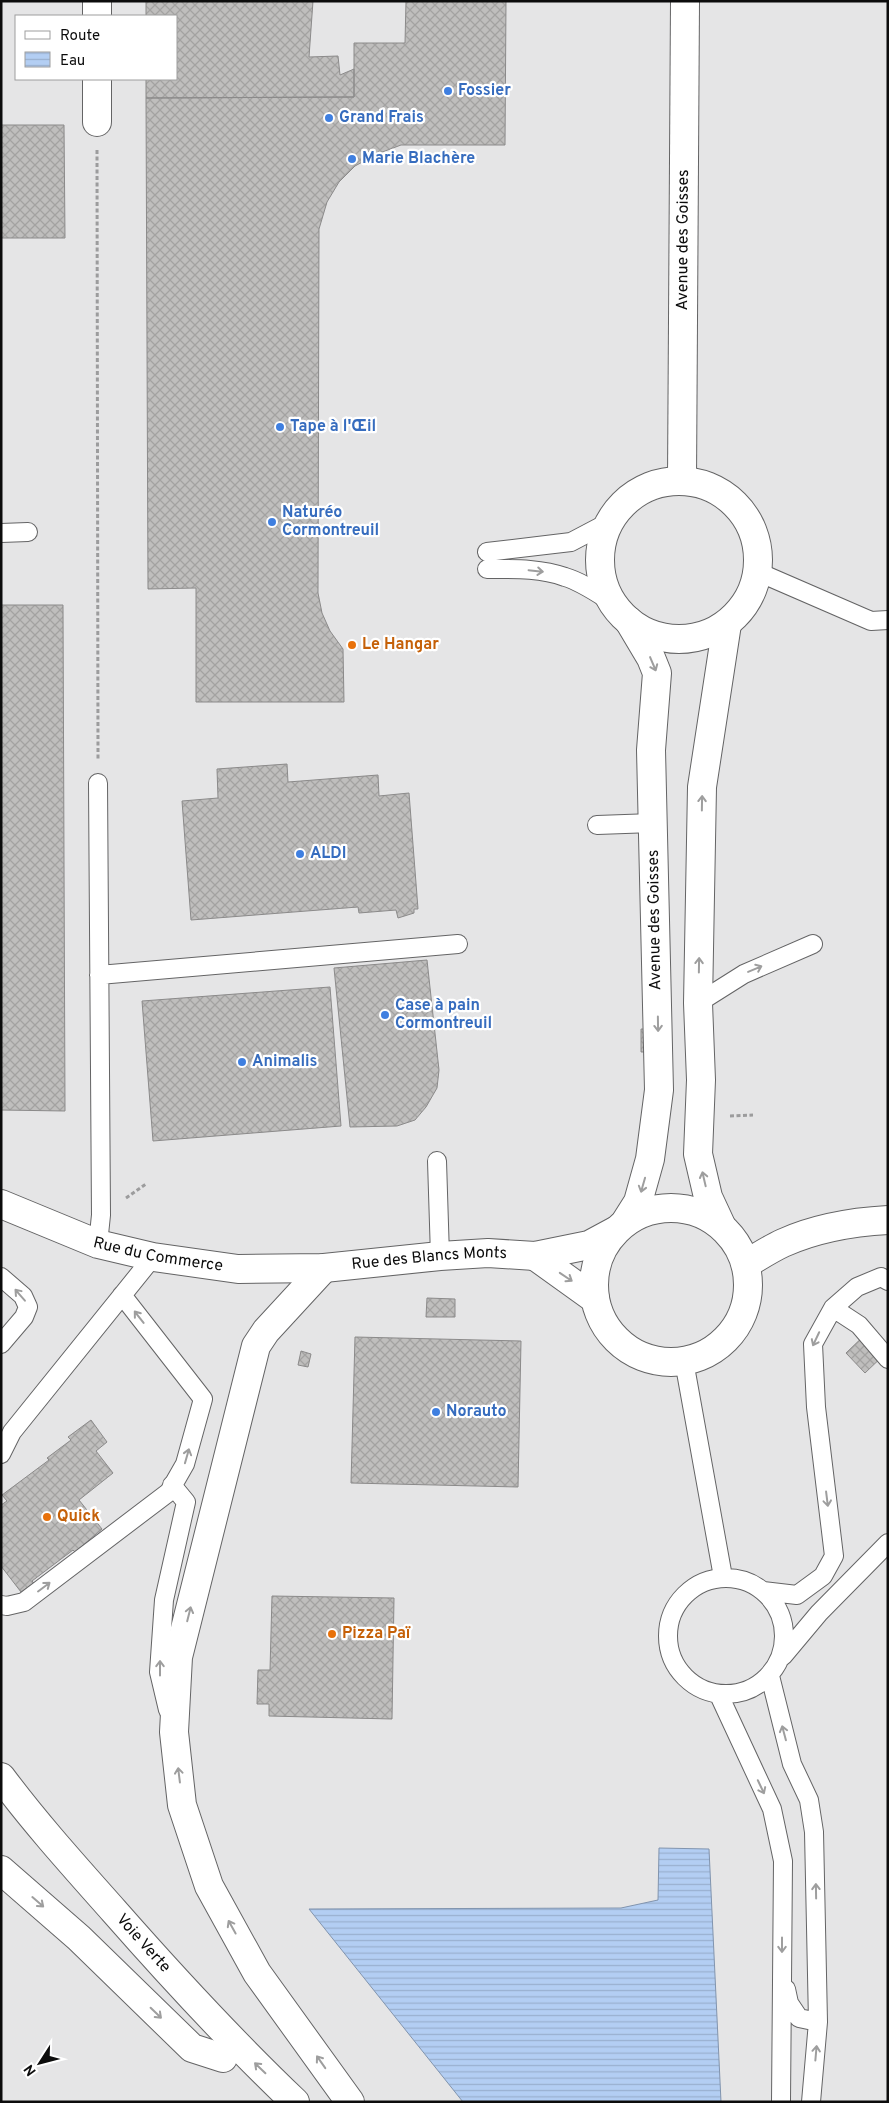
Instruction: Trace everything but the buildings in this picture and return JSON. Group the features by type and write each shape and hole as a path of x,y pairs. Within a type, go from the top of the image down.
{"street":[{"path":"97,1 97,15"},
{"name":"Avenue des Goisses","path":"682,480 685,1"},
{"path":"97,80 97,122"},
{"path":"682,480 708,486 731,499 748,520 758,545 758,572 752,592 745,604 727,624 703,636 677,639 652,634 621,612 603,584 600,563 602,542 609,522 622,504 640,491 660,482 682,480"},
{"name":"Avenue des Goisses","path":"621,612 651,658 657,673 651,750 659,1090 650,1160 638,1202 621,1226"},
{"path":"721,1225 703,1214 684,1208 664,1207 644,1212 621,1226 601,1251 594,1274 595,1299 603,1321 618,1340 637,1354 660,1361 684,1361 705,1354 723,1342 737,1326 746,1307 749,1286 746,1264 736,1243 721,1225 708,1197 698,1154 701,1080 698,1002 702,787 727,624"},
{"name":"Rue du Commerce","path":"1,1204 98,1244 153,1258 238,1269 324,1268"},
{"path":"746,1264 783,1243 816,1231 859,1221 888,1220"},
{"name":"Rue des Blancs Monts","path":"324,1268 440,1256 488,1254 535,1256 589,1245 621,1226"},
{"path":"535,1256 595,1299"},
{"path":"324,1268 266,1331 256,1346 178,1657 174,1732 182,1805 209,1886 257,1973 350,2102"},
{"name":"Voie Verte","path":"1,1777 36,1824 163,1967 232,2041 295,2102"},
{"name":"Voie Verte","path":"1,1804 25,1835 135,1963 223,2058 267,2102"},
{"path":"1,1870 79,1938 192,2048 223,2058"}],"lane":[{"path":"487,552 571,542 609,522"},
{"path":"1,533 28,532"},
{"path":"487,570 516,569 565,576 585,586 621,612"},
{"path":"758,572 871,621 888,620"},
{"path":"98,783 101,1215 98,1244"},
{"path":"597,825 653,823"},
{"path":"99,975 458,944"},
{"path":"698,1002 744,974 813,944"},
{"path":"437,1161 440,1256"},
{"path":"1,1454 12,1432 153,1258"},
{"path":"1,1277 23,1296 28,1307 24,1317 1,1344"},
{"path":"763,1591 797,1595 823,1576 834,1556 816,1407 813,1344 833,1308 857,1287 881,1277 888,1281"},
{"path":"1,1605 7,1606 24,1602 169,1492 185,1464 203,1400 122,1295"},
{"path":"833,1308 859,1325 888,1359"},
{"path":"684,1361 723,1577"},
{"path":"172,1485 186,1502 164,1600 159,1672 174,1732"},
{"path":"781,1658 785,1640 783,1622 776,1605 763,1591 751,1583 723,1577 704,1582 688,1592 675,1606 669,1624 668,1643 672,1658 680,1672 690,1683 704,1691 719,1695 737,1694 755,1688 770,1676 781,1658 819,1613 888,1543"},
{"path":"770,1676 792,1764 809,1800 814,1832 818,2022 811,2102"},
{"path":"719,1695 772,1810 783,1861 781,2102"},
{"path":"782,1970 789,2003 799,2018 818,2022"}],"path":[{"path":"97,122 98,783"}],"water":[{"path":"659,1848 709,1849 721,2102 463,2102 309,1909 621,1908 658,1900"}],"place":[{"name":"Fossier","path":"448,91"},
{"name":"Grand Frais","path":"329,118"},
{"name":"Marie Blachère","path":"352,159"},
{"name":"Tape à l'Œil","path":"280,427"},
{"name":"Naturéo Cormontreuil","path":"272,522"},
{"name":"Le Hangar","path":"352,645"},
{"name":"ALDI","path":"300,854"},
{"name":"Case à pain Cormontreuil","path":"385,1015"},
{"name":"Animalis","path":"242,1062"},
{"name":"Norauto","path":"436,1412"},
{"name":"Quick","path":"47,1517"},
{"name":"Pizza Paï","path":"332,1634"}]}
